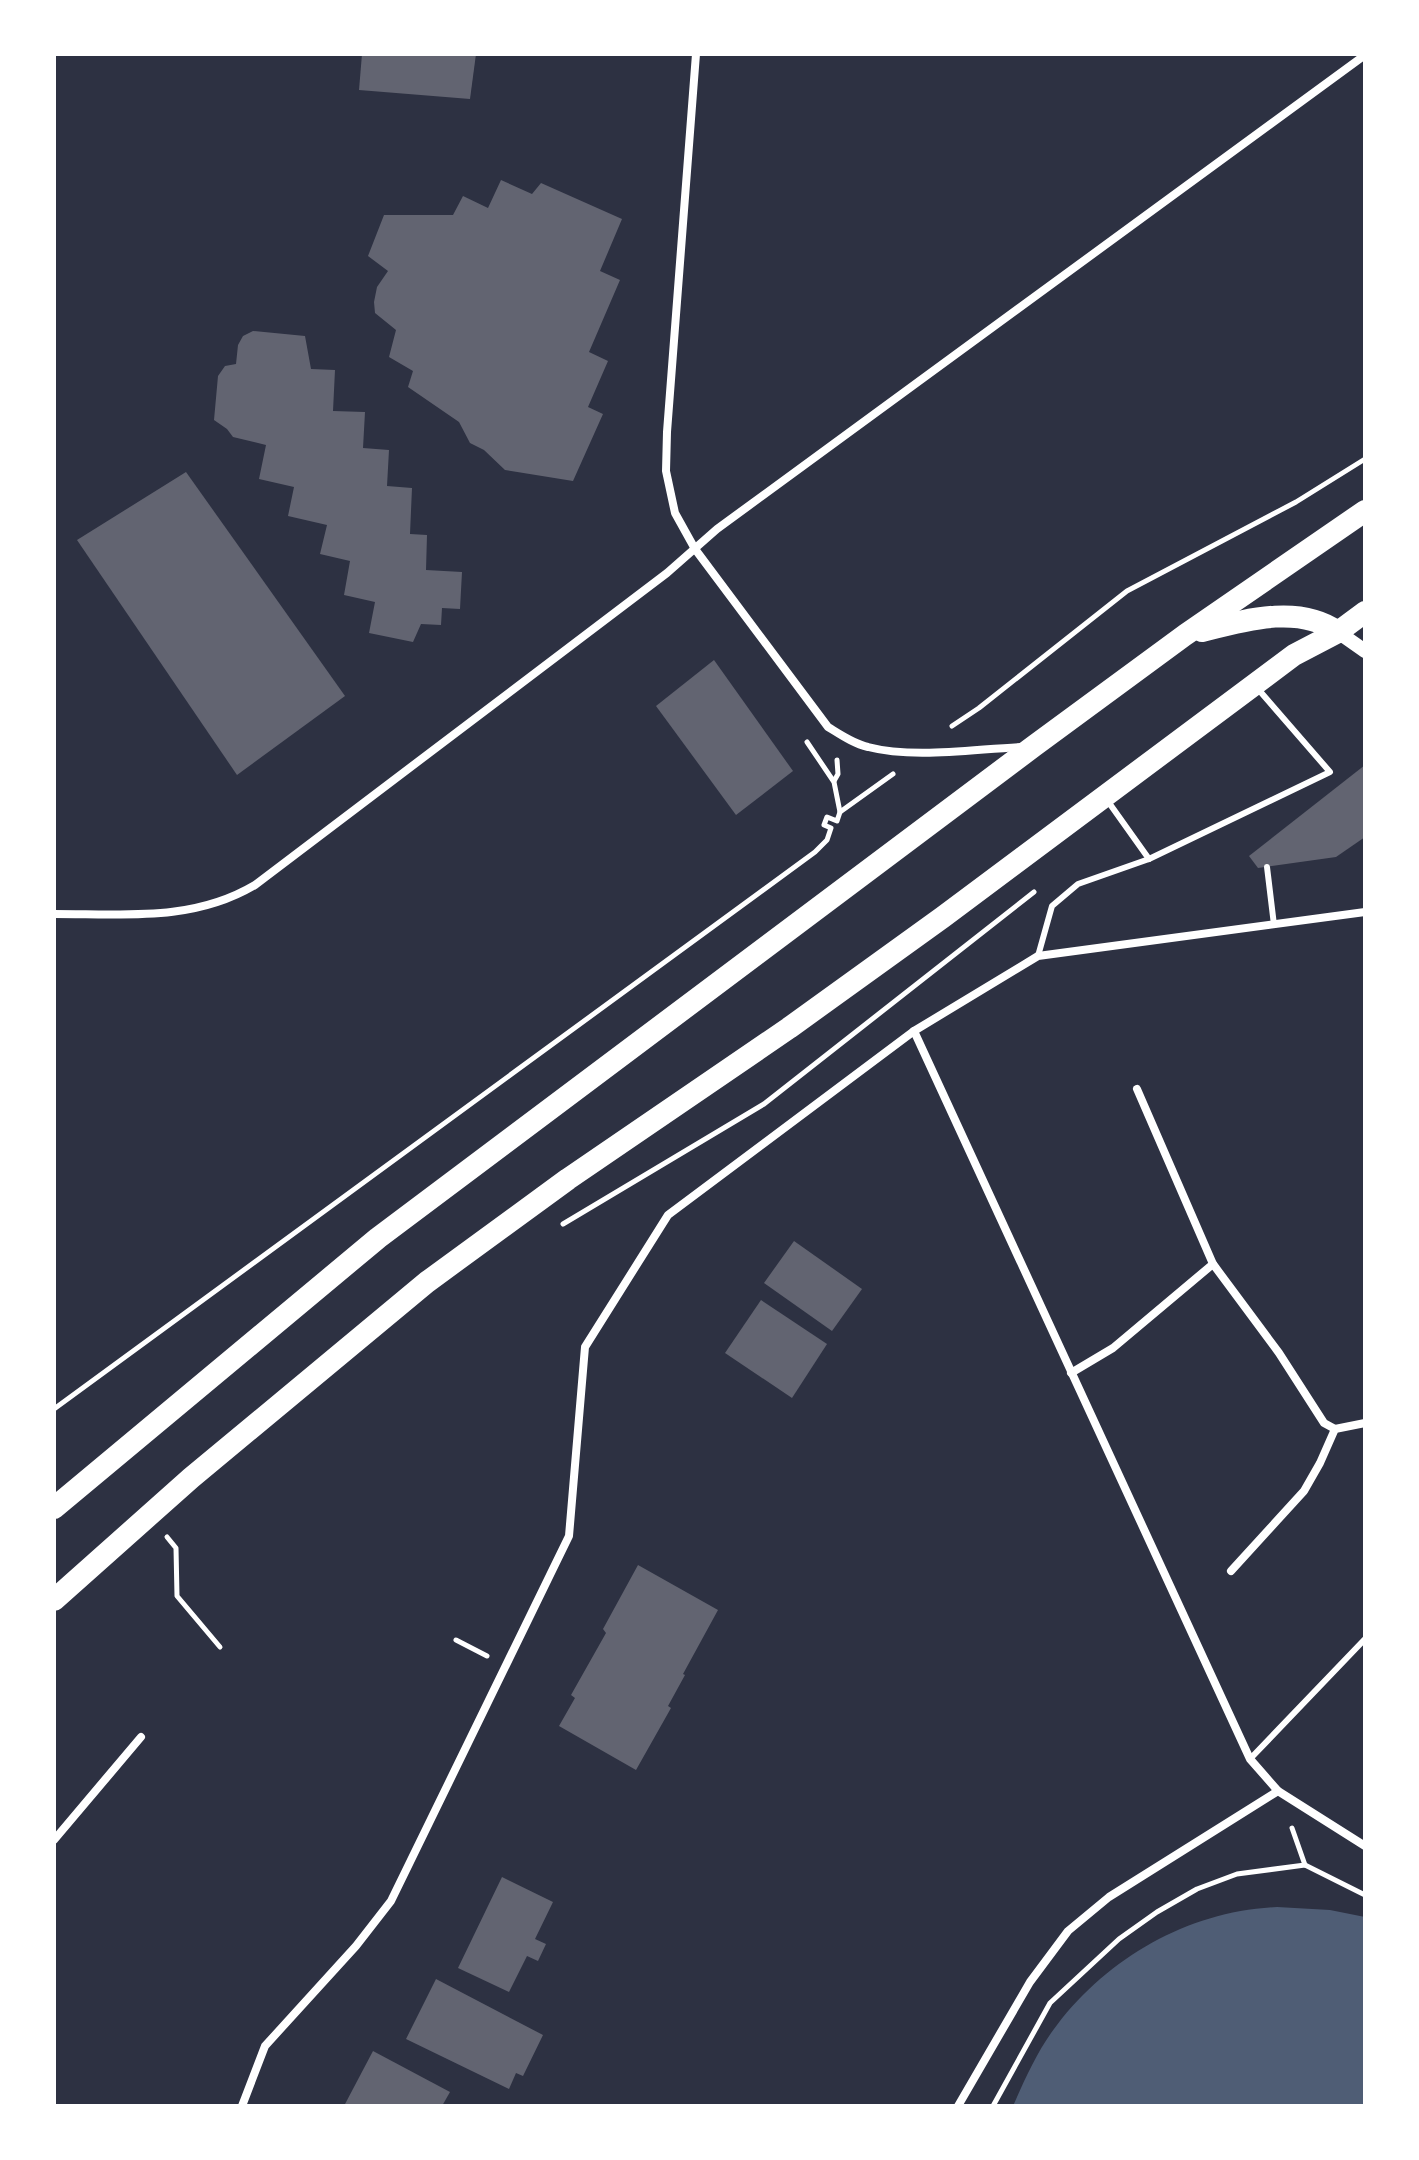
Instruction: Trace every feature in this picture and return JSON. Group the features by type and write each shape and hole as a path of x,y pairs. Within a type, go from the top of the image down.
{"highway":[{"path":"54,1508 378,1238 1034,746 1185,635 1365,511"},
{"path":"54,1600 191,1478 427,1282 568,1179 789,1028 1294,655 1338,632 1365,612"},
{"path":"1185,635 1237,622 1283,616 1303,617 1329,625 1338,632"}],"street":[{"path":"696,54 666,471 675,513 695,549 828,727 850,741 868,747 911,751 1034,746"},
{"path":"54,914 173,913 214,905 235,897 306,847 667,573 717,529 1365,55"},
{"path":"1338,632 1365,651"},
{"path":"242,2106 265,2046 356,1946 391,1901 569,1536 585,1347 668,1215 914,1031 1038,956 1365,912"},
{"path":"914,1031 1250,1759 1278,1791 1365,1846"},
{"path":"1137,1089 1213,1264 1279,1353 1324,1423 1335,1429 1365,1423"},
{"path":"1071,1373 1113,1348 1213,1264"},
{"path":"1231,1571 1304,1491 1335,1429"},
{"path":"54,1840 141,1737"},
{"path":"958,2106 1030,1982 1068,1931 1109,1897 1278,1791"}],"lane":[{"path":"1038,956 1052,906 1078,884 1149,859 1330,772 1256,686"},
{"path":"1105,797 1149,859"},
{"path":"1267,867 1274,925"},
{"path":"1250,1759 1365,1639"}],"path":[{"path":"944,729 956,725 979,708 1127,591 1296,502 1365,459"},
{"path":"840,812 904,767 911,751"},
{"path":"54,1409 815,852 830,833 831,828 824,825 827,817 837,821 840,812 834,782"},
{"path":"559,1227 764,1104 1040,887"},
{"path":"164,1534 176,1548 177,1596 220,1647"},
{"path":"456,1640 507,1665"},
{"path":"1278,1791 1305,1865"},
{"path":"993,2106 1050,2003 1119,1939 1197,1889 1237,1874 1305,1865 1365,1895"}],"water":[{"path":"1277,1907 1330,1910 1365,1917 1365,2106 1013,2106 1050,2034 1078,2000 1127,1958 1183,1928 1213,1917"}],"building":[{"path":"362,54 476,54 470,99 359,90"},
{"path":"501,180 532,194 541,183 622,219 600,271 620,280 589,352 608,361 588,407 603,414 573,481 505,470 484,450 470,443 459,422 408,387 413,371 389,357 396,330 375,313 377,287 388,271 368,256 384,215 453,215 463,196 488,208"},
{"path":"253,331 305,336 311,369 335,370 333,411 365,412 363,448 389,450 387,486 412,488 410,534 427,535 426,570 462,572 460,609 442,608 441,625 421,624 413,642 369,633 375,602 344,595 350,561 320,554 327,525 288,516 294,487 259,479 266,445 233,437 214,420 218,376 225,366 236,364 238,345 243,336"},
{"path":"186,472 345,696 237,775 77,540"},
{"path":"714,660 793,771 736,815 656,706"},
{"path":"1365,765 1365,837 1336,857 1258,868 1249,856"},
{"path":"794,1241 862,1289 832,1331 764,1283"},
{"path":"761,1300 827,1344 792,1398 725,1353"},
{"path":"638,1565 718,1610 683,1674 668,1706 671,1708 636,1770 559,1726 575,1698 571,1695 606,1633 603,1629"},
{"path":"502,1877 553,1902 535,1939 546,1944 538,1961 527,1956 509,1992 458,1968"},
{"path":"436,1979 543,2035 523,2076 516,2073 509,2089 406,2039"},
{"path":"373,2051 450,2092 442,2106 344,2106"}]}
